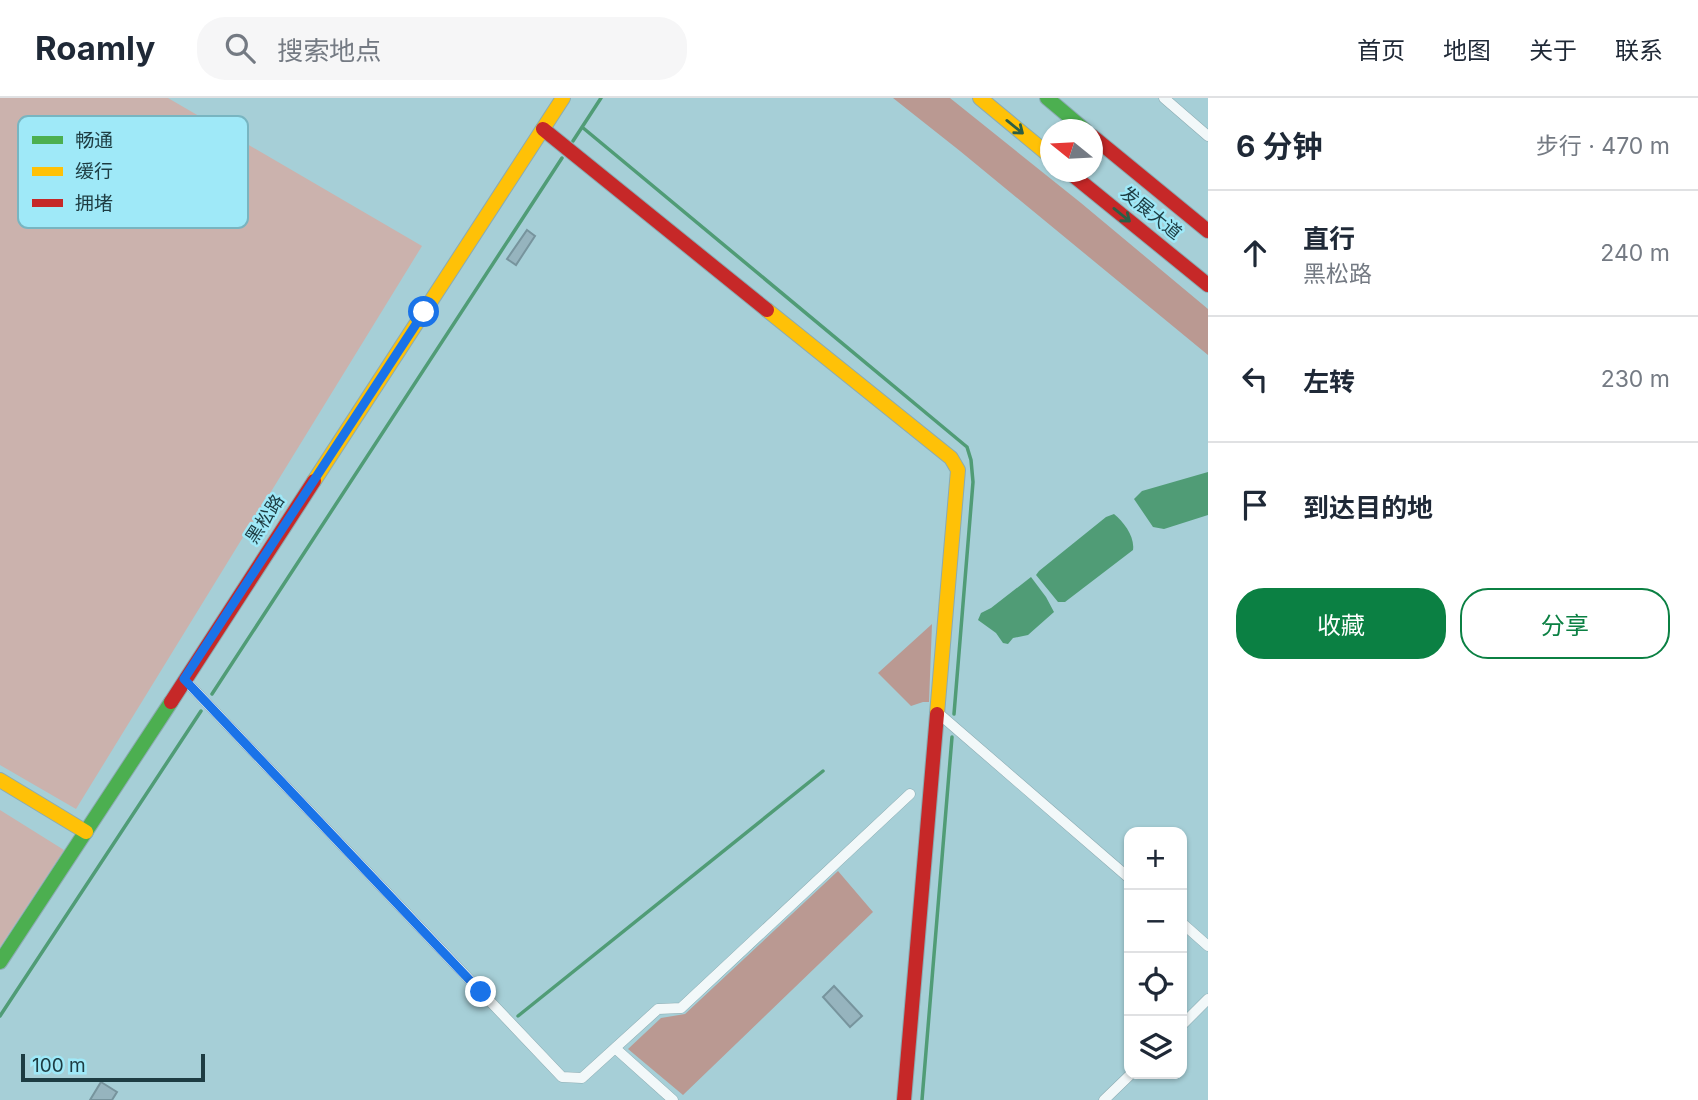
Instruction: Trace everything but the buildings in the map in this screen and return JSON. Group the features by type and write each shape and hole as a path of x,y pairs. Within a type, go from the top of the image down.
{"street":[{"name":"黑松路","path":"0,962 563,98"},
{"path":"980,98 1040,147"},
{"path":"1046,98 1072,119"},
{"path":"1164,98 1208,136"},
{"path":"543,129 951,458 958,470 904,1100"},
{"name":"发展大道","path":"1103,144 1208,231"},
{"name":"发展大道","path":"1081,182 1208,285"},
{"path":"184,679 562,1077 582,1078 658,1009 681,1008 910,794"},
{"path":"937,712 1124,874"},
{"path":"0,780 86,832"},
{"path":"1187,927 1208,946"},
{"path":"1187,1020 1208,999"},
{"path":"615,1048 673,1100"},
{"path":"1104,1100 1126,1079"}],"shaded area":[{"path":"0,98 168,98 199,116 18,116 18,228 248,228 248,145 422,246 76,809 0,765"},
{"path":"893,98 950,98 1040,170 1040,182 1055,182 1081,203 1208,309 1208,355"},
{"path":"1208,472 1208,515 1164,529 1153,527 1134,499 1142,491"},
{"path":"1114,514 1128,530 1133,550 1065,602 1058,602 1036,575 1106,517"},
{"path":"1031,577 1054,612 1028,635 1013,638 1008,644 1003,643 996,633 978,620 981,613"},
{"path":"932,624 929,702 911,706 878,673"},
{"path":"0,810 64,850 0,947"},
{"path":"838,871 873,912 683,1095 628,1049 661,1018 685,1014"}],"waterway":[{"path":"573,141 601,98"},
{"path":"582,127 967,447 973,482 954,714"},
{"path":"212,694 562,158"},
{"path":"0,1016 201,711"},
{"path":"922,1100 952,737"},
{"path":"518,1016 823,771"}],"traffic: fast":[{"path":"1047,98 1072,119"},
{"path":"0,962 171,702"}],"traffic: slow":[{"path":"314,481 563,98"},
{"path":"980,98 1040,148"},
{"path":"767,310 951,458 958,470 937,714"},
{"path":"0,780 86,832"}],"traffic: jam":[{"path":"543,129 767,310"},
{"path":"1103,145 1208,231"},
{"path":"1081,182 1208,285"},
{"path":"171,702 314,481"},
{"path":"904,1100 937,714"}],"route":[{"path":"424,312 184,679 481,992"}]}
